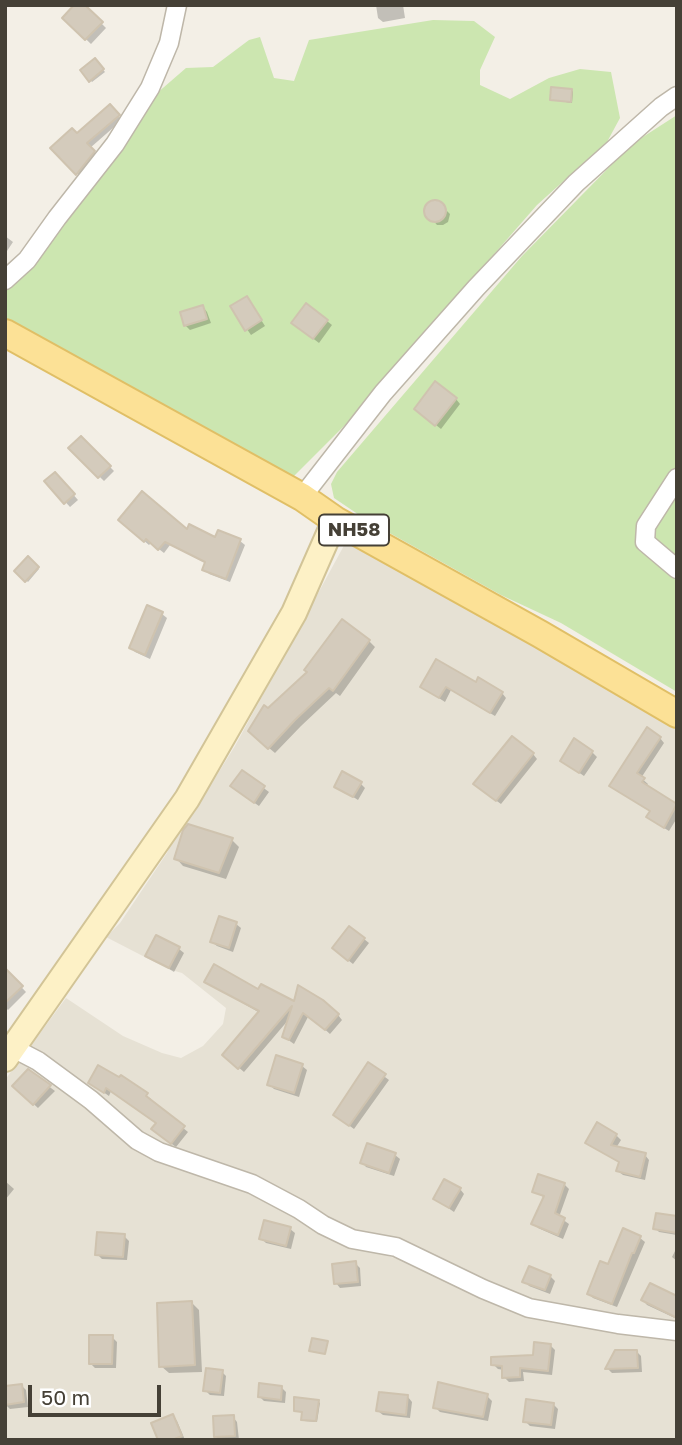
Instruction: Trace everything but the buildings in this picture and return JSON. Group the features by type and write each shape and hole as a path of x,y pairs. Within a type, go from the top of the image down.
{"main road":[{"name":"NH58","path":"5,333 302,497 335,520 677,714"}],"street":[{"path":"5,280 27,260 115,144 150,88 169,43 177,5"},
{"path":"302,497 383,393 476,288 576,183 661,107 677,96"},
{"path":"677,478 646,526 645,542 677,569"},
{"path":"335,520 294,613 187,799 9,1054 38,1061 159,1152 252,1184 352,1239 396,1247 529,1308 618,1324 677,1331"}],"shaded area":[{"path":"347,540 677,728 677,1323 546,1305 489,1286 389,1237 344,1228 154,1142 29,1048 66,998 123,1036 181,1058 203,1046 223,1024 226,1008 182,973 168,969 106,937 120,923 167,853 176,832 235,746"},
{"path":"20,1059 30,1061 142,1152 258,1195 336,1239 428,1269 539,1319 677,1339 677,1440 5,1440 5,1080"}],"green space":[{"path":"433,20 474,21 495,37 480,70 480,85 510,99 549,78 580,69 611,72 620,118 607,142 537,205 345,425 291,479 5,319 5,286 156,94 186,68 213,67 249,40 260,37 274,78 294,81 309,40"},
{"path":"677,115 677,692 561,623 501,595 368,521 334,498 331,484 337,472 522,256 632,144"}]}
